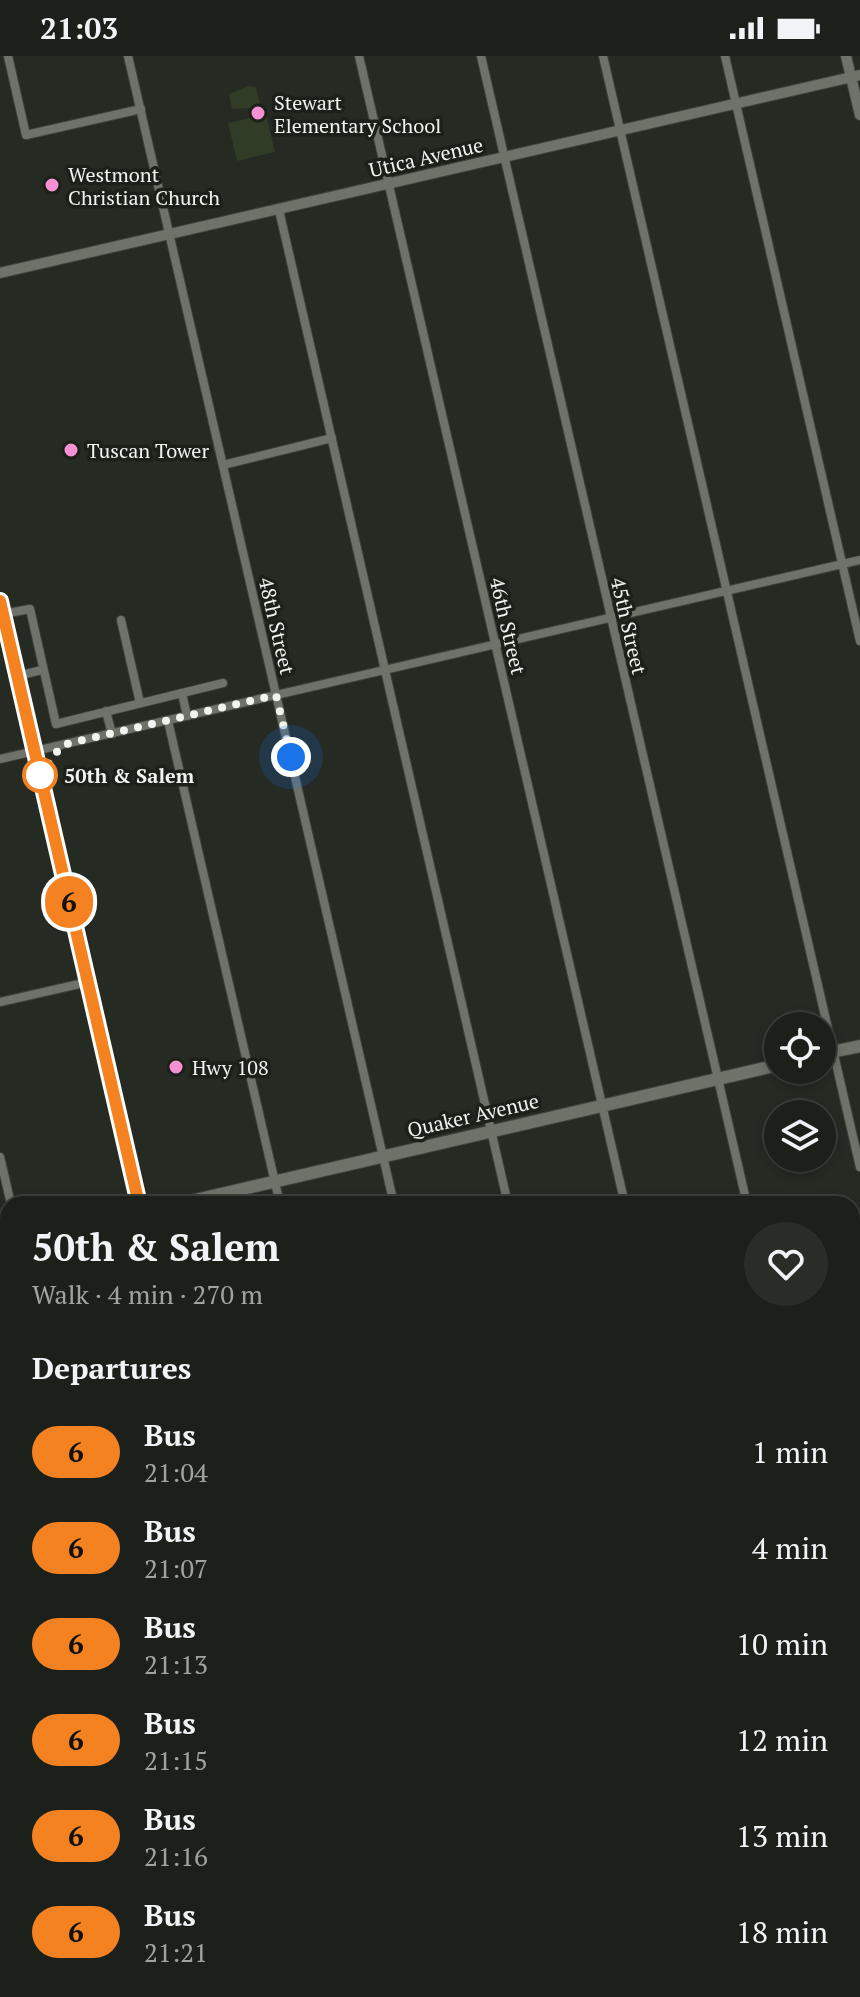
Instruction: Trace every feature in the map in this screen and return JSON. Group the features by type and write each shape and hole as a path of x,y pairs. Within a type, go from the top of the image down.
{"main road":[{"path":"2,608 137,1196"},
{"path":"836,1051 860,1046"},
{"name":"Quaker Avenue","path":"212,1196 764,1068"}],"street":[{"path":"8,56 26,135 141,109"},
{"name":"48th Street","path":"128,56 392,1196"},
{"name":"46th Street","path":"359,56 623,1196"},
{"name":"45th Street","path":"481,56 745,1196"},
{"path":"603,56 727,591 819,1012"},
{"path":"725,56 860,641"},
{"path":"846,56 856,76 860,115"},
{"name":"Utica Avenue","path":"0,273 856,76"},
{"path":"279,210 506,1196"},
{"path":"223,465 332,438"},
{"path":"0,759 860,560"},
{"path":"2,608 30,609 56,724 223,683"},
{"path":"121,620 140,703"},
{"path":"17,676 42,670"},
{"path":"182,693 187,716"},
{"path":"106,711 112,734"},
{"path":"168,721 278,1196"},
{"path":"0,1002 88,982"},
{"path":"836,1082 860,1167"},
{"path":"0,1157 9,1196"}],"green space":[{"path":"249,86 256,87 260,104 232,109 229,94"},
{"path":"266,114 275,152 237,161 228,123"}],"bus line":[{"name":"6","path":"0,601 137,1196"}],"place":[{"name":"Stewart Elementary School","path":"258,113"},
{"name":"Westmont Christian Church","path":"52,185"},
{"name":"Tuscan Tower","path":"71,450"},
{"name":"50th & Salem","path":"40,775"},
{"name":"Hwy 108","path":"176,1067"}],"route":[{"path":"40,775 62,745 276,695 291,757"}]}
